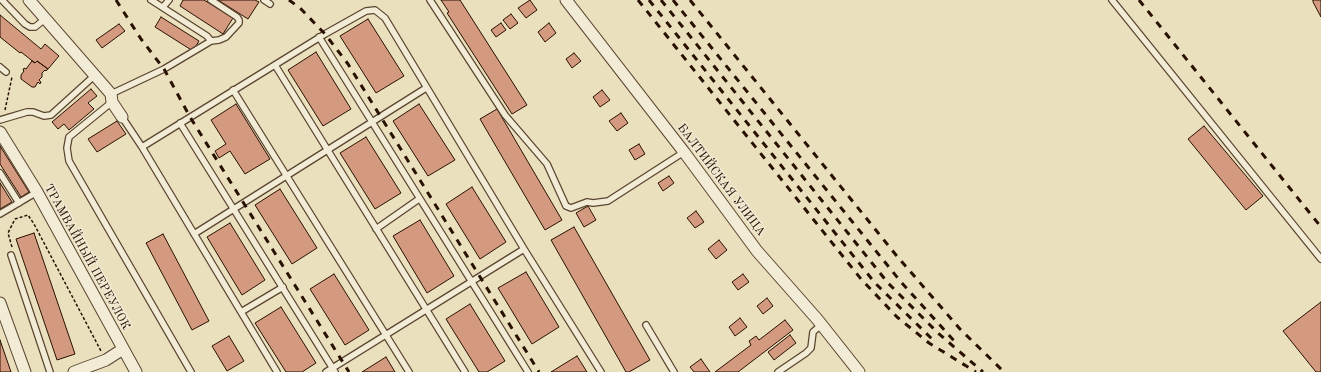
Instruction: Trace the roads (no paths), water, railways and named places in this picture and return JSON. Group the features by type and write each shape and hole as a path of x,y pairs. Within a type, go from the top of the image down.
{"street":[{"path":"28,0 112,98 122,117"},
{"name":"БАЛТИЙСКАЯ УЛИЦА","path":"566,0 684,152 757,251 821,325 859,372"},
{"name":"ТРАМВАЙНЫЙ ПЕРЕУЛОК","path":"0,132 37,192 123,349 106,360 74,372"},
{"path":"0,303 25,372"},
{"path":"123,349 136,372"}],"lane":[{"path":"2,0 25,24 30,27 35,27 45,19"},
{"path":"152,0 207,36 211,41"},
{"path":"163,7 169,0"},
{"path":"191,372 69,162 67,148 69,137 112,98 211,41 226,37 240,20 211,0"},
{"path":"264,0 270,4"},
{"path":"430,0 505,115 547,164 566,206 571,208 587,202 592,203 608,201 684,152"},
{"path":"1112,0 1321,259"},
{"path":"142,147 319,37 366,12 375,10 385,18 524,249 601,372"},
{"path":"319,37 528,372"},
{"path":"275,65 465,372"},
{"path":"0,67 6,72"},
{"path":"1,120 28,112 33,112 44,116 51,114 94,76"},
{"path":"194,234 426,88"},
{"path":"233,90 409,372"},
{"path":"122,117 142,147 277,372"},
{"path":"180,123 334,370"},
{"path":"0,173 18,203"},
{"path":"0,214 37,192"},
{"path":"376,229 419,199"},
{"path":"326,372 334,370 386,335 524,249"},
{"path":"11,255 50,372"},
{"path":"241,312 283,288"},
{"path":"778,372 811,348 813,332 821,325"},
{"path":"646,326 674,372"}],"railway":[{"path":"116,0 141,39 164,69 190,117 349,372"},
{"path":"289,0 300,8 325,34 348,64 539,372"},
{"path":"638,0 861,279 897,317 929,343 976,372"},
{"path":"649,0 875,283 932,339"},
{"path":"661,0 888,283 938,333 983,372"},
{"path":"673,0 901,282 957,344"},
{"path":"690,0 896,255 960,329 1004,372"},
{"path":"1139,0 1321,227"}]}
